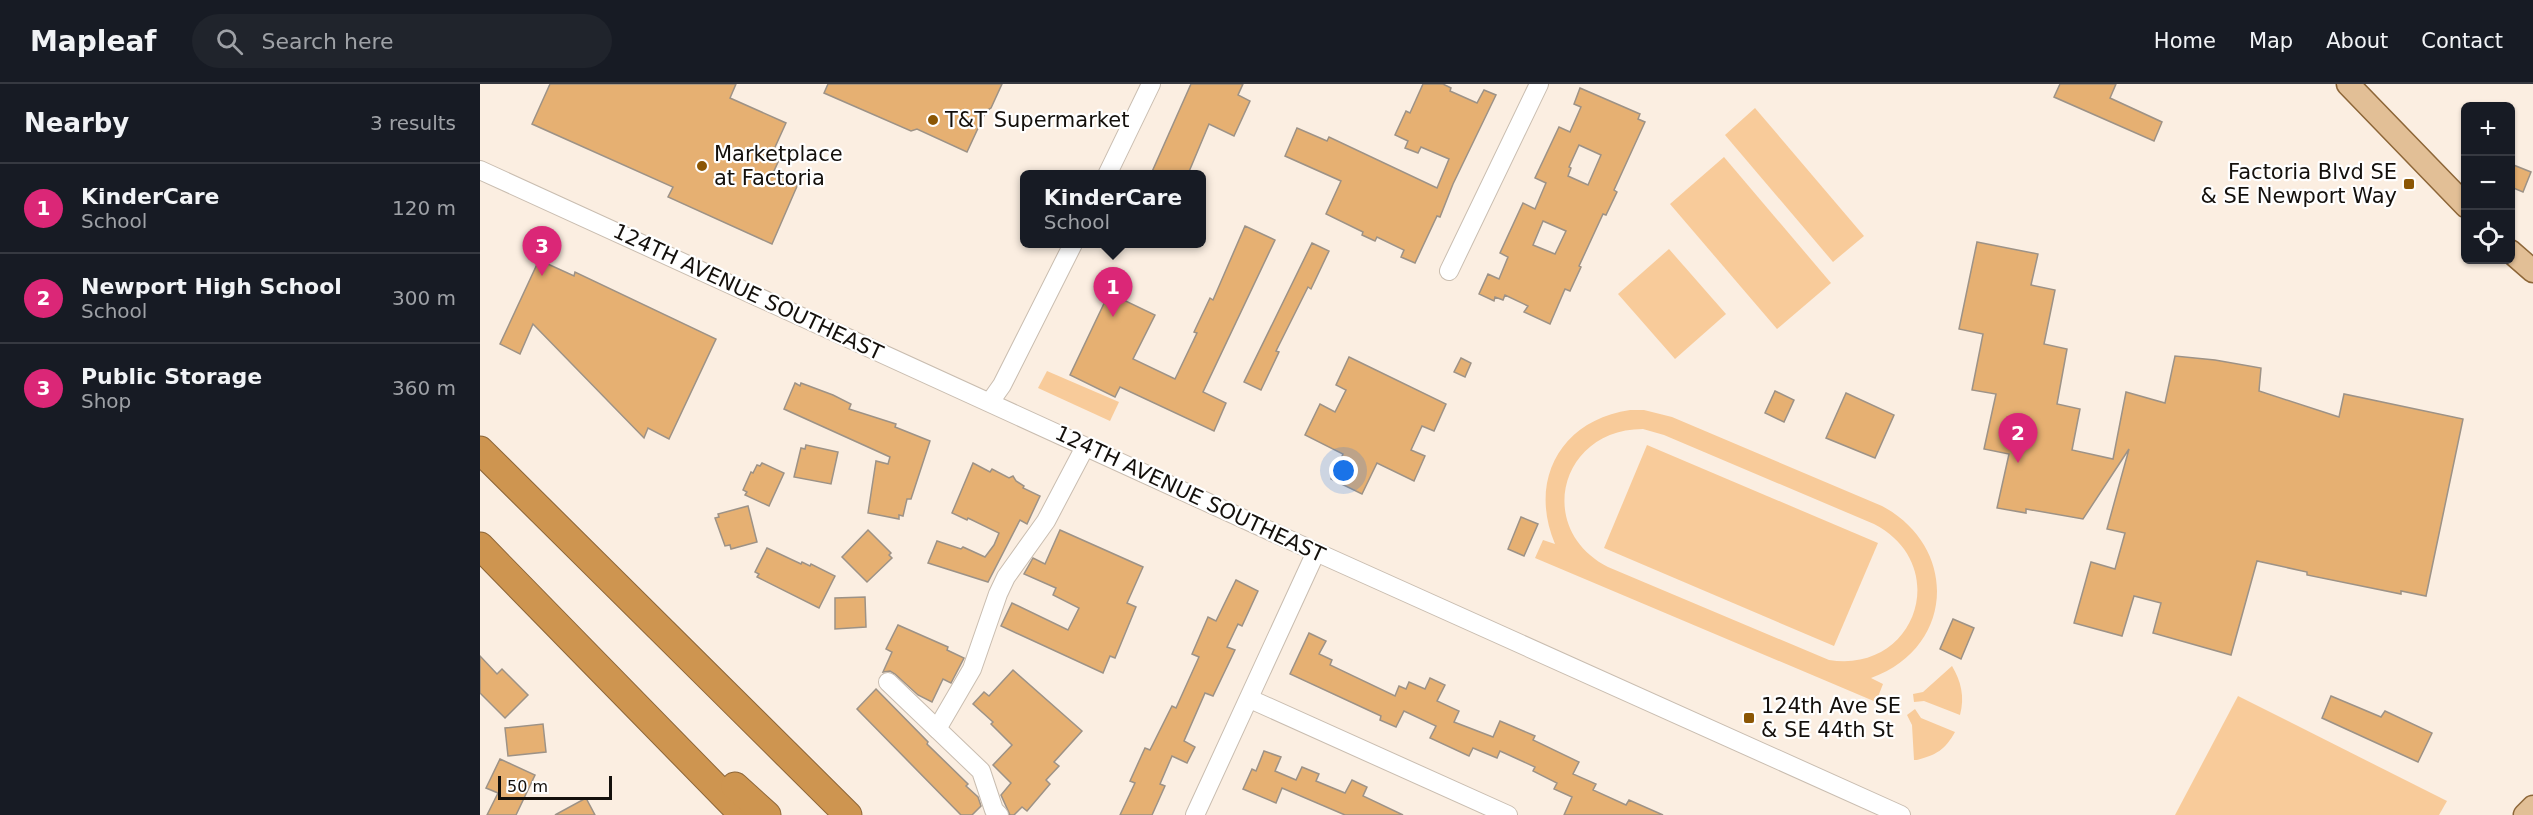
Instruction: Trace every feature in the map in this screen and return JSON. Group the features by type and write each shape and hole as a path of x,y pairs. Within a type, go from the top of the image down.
{"highway":[{"path":"480,450 848,815"},
{"path":"480,546 743,815"},
{"path":"581,647 767,815"}],"main road":[{"path":"2348,84 2461,201"},
{"path":"2515,255 2533,271"},
{"path":"2525,815 2533,807"}],"street":[{"path":"1109,170 1151,84"},
{"path":"1449,271 1539,84"},
{"name":"124TH AVENUE SOUTHEAST","path":"480,170 1085,447 1901,815"},
{"path":"990,402 1002,385 1070,248"},
{"path":"937,729 972,669 1006,577 1046,521 1085,447"},
{"path":"1195,815 1317,552"},
{"path":"888,682 981,771 994,810 999,815"},
{"path":"1250,699 1508,815"}],"shaded area":[{"path":"1755,108 1864,236 1833,262 1725,135"},
{"path":"1724,157 1831,283 1777,329 1670,204"},
{"path":"1669,249 1726,314 1675,359 1618,294"},
{"path":"1047,371 1119,402 1110,421 1038,388"},
{"path":"1630,410 1644,410 1672,417 1882,506 1907,524 1925,546 1935,571 1937,596 1932,621 1919,644 1899,664 1871,678 1883,684 1876,702 1535,558 1543,540 1555,544 1548,520 1546,497 1549,476 1556,457 1569,440 1585,426 1606,416","holes":["1643,429 1664,435 1874,524 1898,542 1913,565 1917,589 1914,613 1902,634 1884,650 1859,660 1829,660 1608,567 1585,550 1571,529 1565,507 1567,484 1576,463 1592,445 1615,433"]},
{"path":"1647,445 1878,543 1834,646 1604,548"},
{"path":"1952,666 1961,689 1960,715 1924,701 1914,702 1913,694 1923,692"},
{"path":"2238,696 2447,801 2439,815 2175,815"},
{"path":"1915,709 1921,718 1955,732 1939,751 1917,760 1914,760 1912,725 1907,715"}],"building":[{"name":"Marketplace at Factoria","path":"550,84 736,84 730,98 786,123 771,156 779,160 773,173 798,184 772,244 668,197 673,187 532,124"},
{"name":"T&T Supermarket","path":"828,84 1002,84 991,108 986,111 967,152 917,129 911,131 824,93"},
{"path":"1191,84 1243,84 1238,95 1250,101 1234,136 1209,124 1190,170 1153,170"},
{"path":"1423,84 1443,84 1451,88 1450,91 1477,103 1484,90 1496,95 1453,184 1440,217 1437,216 1415,263 1401,257 1404,250 1377,237 1375,241 1362,235 1363,232 1326,214 1341,181 1285,156 1297,128 1327,141 1329,137 1437,188 1449,159 1421,147 1418,153 1405,148 1408,141 1395,135 1406,111 1410,113"},
{"path":"2060,84 2116,84 2110,98 2162,122 2154,141 2054,97"},
{"path":"1580,88 1640,114 1638,119 1645,122 1614,190 1617,192 1606,215 1603,214 1570,291 1565,289 1550,324 1524,312 1528,306 1505,295 1503,300 1495,297 1494,301 1479,294 1488,274 1499,279 1508,257 1500,253 1523,203 1535,209 1546,183 1535,178 1559,127 1570,132 1581,107 1574,104","holes":["1579,145 1601,155 1588,185 1568,176 1571,168 1569,167","1543,221 1566,231 1555,254 1533,245"]},
{"path":"2515,166 2531,172 2523,192 2515,189"},
{"path":"1245,226 1275,240 1203,392 1226,403 1214,431 1120,387 1115,397 1070,375 1109,293 1155,315 1133,359 1175,379 1197,333 1194,332 1210,298 1213,300"},
{"path":"1977,242 2038,254 2031,285 2055,290 2044,344 2067,349 2057,404 2080,409 2072,450 2113,459 2126,392 2165,403 2175,356 2261,368 2259,391 2339,417 2344,394 2463,419 2426,596 2401,591 2401,594 2307,575 2307,572 2257,561 2231,655 2153,633 2161,603 2134,596 2122,636 2074,623 2091,562 2115,569 2125,533 2107,529 2129,449 2083,519 2026,509 2026,513 1997,508 2009,454 1984,449 1996,394 1972,390 1983,334 1959,329"},
{"path":"1312,243 1329,251 1311,289 1308,287 1276,351 1279,352 1261,390 1244,382"},
{"path":"539,260 574,276 575,272 716,339 669,439 648,428 644,438 533,324 520,354 500,344"},
{"path":"1349,357 1446,404 1434,431 1422,426 1411,450 1425,456 1414,481 1377,463 1362,494 1331,479 1343,454 1305,435 1320,404 1335,412 1346,390 1336,385"},
{"path":"1461,358 1471,363 1465,377 1454,372"},
{"path":"795,383 800,386 801,383 833,395 851,404 849,409 896,424 895,427 930,441 911,499 907,499 903,516 899,515 899,519 868,513 876,461 888,464 890,457 784,409"},
{"path":"1775,391 1794,400 1784,422 1765,413"},
{"path":"1846,393 1894,415 1875,458 1826,438"},
{"path":"806,445 838,452 831,484 794,477 801,448 805,449"},
{"path":"762,463 784,473 769,506 745,495 747,492 743,490 751,472 753,473 757,465 760,466"},
{"path":"973,463 990,472 992,469 1009,478 1013,476 1024,486 1023,488 1040,496 1027,524 1020,520 988,582 928,563 937,541 961,549 963,547 985,557 994,545 999,533 952,513"},
{"path":"748,506 757,542 731,549 730,545 725,546 715,518 719,517 718,514"},
{"path":"1521,517 1538,524 1524,556 1508,549"},
{"path":"868,530 891,553 889,555 892,558 867,582 842,557"},
{"path":"1060,530 1143,567 1127,603 1136,607 1115,658 1110,656 1103,673 1001,626 1012,603 1068,630 1079,608 1053,595 1056,588 1024,574 1033,558 1045,564"},
{"path":"767,548 801,564 802,562 810,566 811,564 835,576 819,608 757,577 759,574 755,572"},
{"path":"1236,580 1258,591 1242,626 1238,624 1227,647 1235,650 1213,696 1205,693 1184,741 1195,747 1187,763 1172,756 1160,784 1165,786 1152,815 1120,815 1135,783 1130,781 1145,748 1150,750 1172,706 1176,708 1199,657 1192,654 1208,617 1216,621"},
{"path":"865,597 866,627 835,629 835,598"},
{"path":"1953,619 1974,628 1961,659 1940,649"},
{"path":"898,625 948,647 947,650 964,658 951,683 943,679 932,702 918,695 895,674 890,671 883,672 892,652 886,649"},
{"path":"1309,633 1326,641 1319,654 1332,660 1330,665 1395,696 1399,686 1406,689 1409,682 1425,689 1430,678 1445,685 1437,701 1459,711 1454,722 1493,737 1500,721 1535,736 1533,740 1579,762 1573,774 1596,784 1593,790 1626,805 1629,800 1663,815 1564,815 1572,797 1554,789 1557,783 1533,771 1535,767 1500,751 1497,758 1473,748 1469,756 1430,738 1436,726 1404,711 1396,727 1380,720 1381,716 1290,674"},
{"path":"480,656 497,674 502,669 528,695 505,718 480,693"},
{"path":"1013,670 1082,731 1054,762 1059,766 1046,780 1050,784 1027,811 1022,807 1014,815 1010,815 1001,795 1011,783 993,765 1012,745 991,724 993,722 973,704 984,692 989,696"},
{"path":"876,689 978,797 981,806 972,815 961,815 857,709"},
{"path":"2331,696 2381,717 2385,711 2432,733 2418,762 2322,718"},
{"path":"543,724 546,752 508,756 505,728"},
{"path":"1264,751 1281,757 1275,771 1296,780 1302,767 1319,774 1316,781 1345,793 1352,780 1367,787 1363,796 1403,815 1345,815 1282,788 1276,803 1243,789 1252,769 1256,771"},
{"path":"500,759 535,775 516,815 487,815 498,793 486,788"},
{"path":"586,798 595,815 555,815"}],"place":[{"name":"T&T Supermarket","path":"933,120"},
{"name":"Marketplace at Factoria","path":"702,166"},
{"name":"Factoria Blvd SE & SE Newport Way","path":"2409,184"},
{"name":"Public Storage","path":"542,276"},
{"name":"KinderCare","path":"1113,317"},
{"name":"Newport High School","path":"2018,463"},
{"name":"124th Ave SE & SE 44th St","path":"1749,718"}]}
